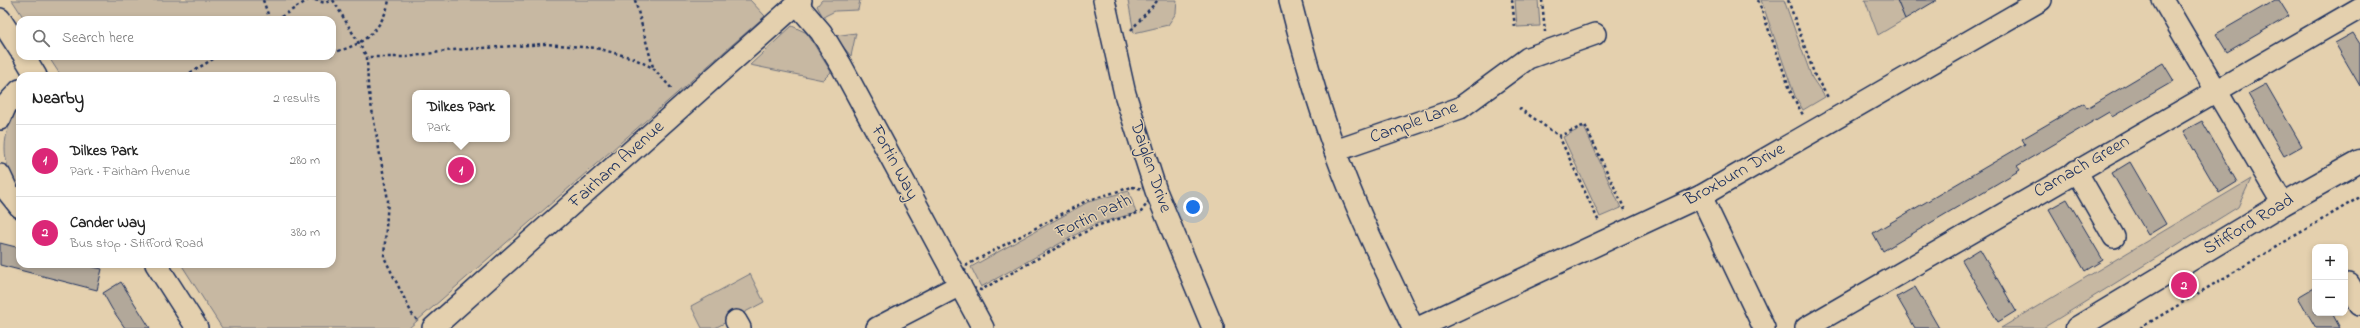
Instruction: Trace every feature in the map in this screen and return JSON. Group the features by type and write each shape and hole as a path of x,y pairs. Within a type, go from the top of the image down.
{"main road":[{"name":"Stifford Road","path":"2077,328 2283,204 2360,161"}],"street":[{"name":"Daiglen Drive","path":"1104,0 1125,94 1156,191 1213,328"},
{"path":"1290,0 1307,65 1335,151 1372,242 1413,328"},
{"name":"Broxburn Drive","path":"1418,328 1701,196 2041,0"},
{"path":"2163,0 2283,204"},
{"name":"Fairham Avenue","path":"427,326 685,104 799,2"},
{"name":"Fortin Way","path":"799,2 841,65 983,328"},
{"name":"Carnach Green","path":"1806,328 2215,90 2360,8"},
{"path":"0,19 16,44"},
{"name":"Cample Lane","path":"1335,151 1460,108 1528,58 1595,34"},
{"path":"26,60 34,72"},
{"path":"0,119 6,105 16,94"},
{"path":"2076,171 2114,237"},
{"path":"1701,196 1764,328"},
{"path":"159,268 197,328"},
{"path":"2349,284 2360,304"},
{"path":"877,328 960,285"}],"path":[{"path":"263,0 269,16"},
{"path":"282,16 308,0"},
{"path":"314,0 325,3 333,0 367,57 368,87 388,200 384,257 412,314 427,326"},
{"path":"336,51 359,44 376,30 383,19 389,0"},
{"path":"635,0 653,68"},
{"path":"1131,30 1158,0"},
{"path":"1512,0 1515,28"},
{"path":"1542,0 1544,27 1550,50"},
{"path":"1758,0 1792,95 1803,115"},
{"path":"1788,0 1815,76 1829,99"},
{"path":"367,57 407,57 453,50 545,44 596,48 633,58 653,68 685,104"},
{"path":"192,72 211,60"},
{"path":"1519,108 1559,136 1601,226"},
{"path":"1559,136 1585,124 1626,214"},
{"name":"Fortin Path","path":"1132,187 1156,191 1141,212 1096,226 981,290 960,285 967,266 1086,201 1132,187"},
{"path":"2140,328 2360,197"}],"shaded area":[{"path":"12,0 750,0 765,16 409,328 222,328 184,268 336,268 336,72 58,72 51,60 336,60 336,16 22,16"},
{"path":"822,0 860,0 858,10 835,11 823,17 817,6"},
{"path":"1128,0 1177,0 1176,13 1168,25 1134,33"},
{"path":"1515,0 1538,0 1540,26 1517,27"},
{"path":"1761,0 1784,0 1812,78 1825,97 1803,110 1795,96"},
{"path":"1865,0 1897,0 1905,19 1878,35"},
{"path":"792,26 807,33 831,72 823,80 750,65"},
{"path":"856,33 851,56 834,36"},
{"path":"16,108 16,188 9,170 5,148 6,137"},
{"path":"1584,127 1621,208 1600,217 1563,137"},
{"path":"2251,179 2238,207 2043,328 2001,328"},
{"path":"1129,191 1136,213 1095,224 981,287 971,267 1088,202"},
{"path":"750,274 764,302 715,328 702,328 691,306"}],"building":[{"path":"1897,0 1937,0 1905,19"},
{"path":"2275,0 2279,0 2289,16 2227,52 2216,34"},
{"path":"2353,33 2360,44 2360,86 2335,43"},
{"path":"2163,63 2174,81 2112,117 2109,112 2017,166 2020,170 1883,251 1873,233 2025,144 2022,139 2084,103 2087,108"},
{"path":"2266,84 2302,146 2284,156 2248,94"},
{"path":"2202,121 2237,182 2219,193 2183,131"},
{"path":"2130,162 2166,224 2148,235 2112,173"},
{"path":"2067,199 2103,260 2085,271 2049,209"},
{"path":"0,243 16,247 16,268 102,269 97,290 0,265"},
{"path":"1980,249 2016,311 1998,322 1962,260"},
{"path":"121,282 150,328 125,328 112,309 103,293"},
{"path":"1915,287 1939,328 1915,328 1897,297"},
{"path":"2312,289 2312,316 2334,316 2340,328 2316,328 2298,297"}],"place":[{"name":"Dilkes Park","path":"461,170"},
{"name":"Cander Way","path":"2184,285"}]}
